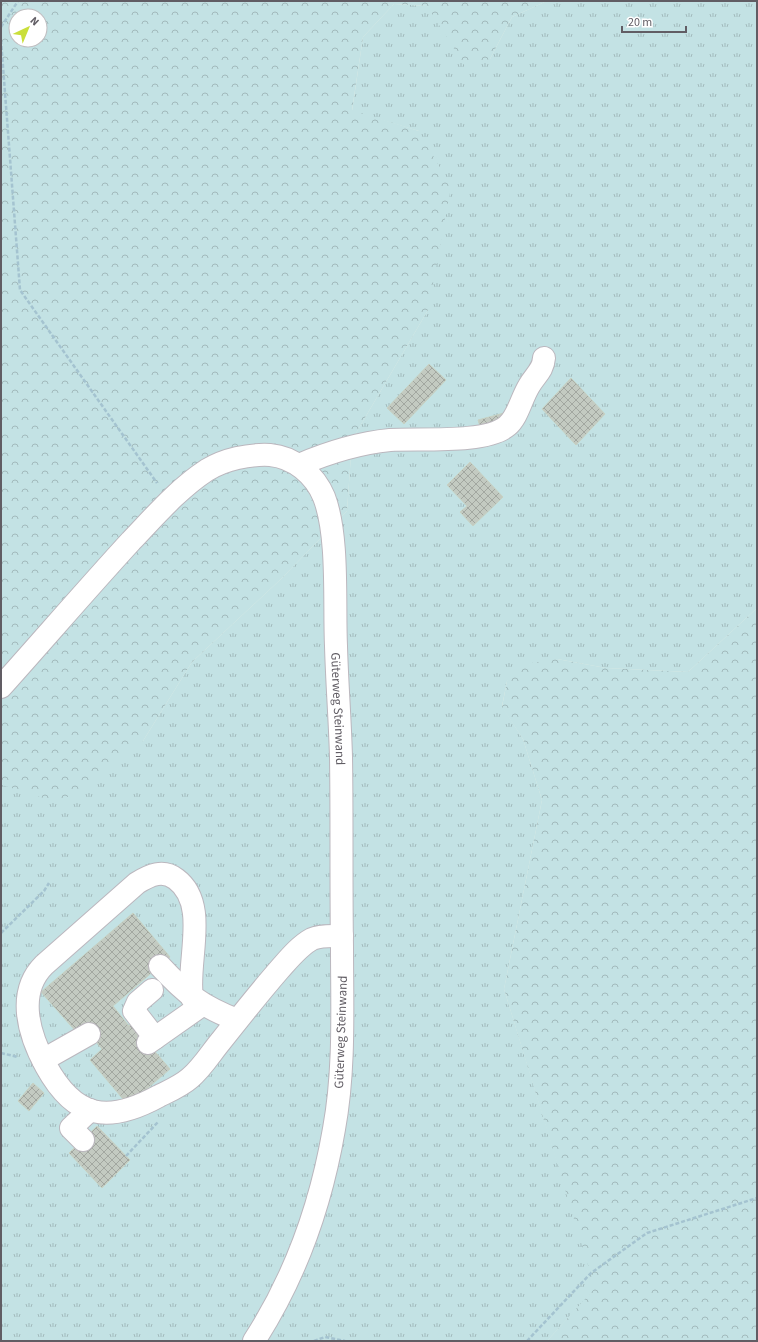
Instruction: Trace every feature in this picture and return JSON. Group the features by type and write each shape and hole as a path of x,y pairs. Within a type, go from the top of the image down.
{"street":[{"path":"299,465 345,450 370,444 406,439 472,437 485,435 504,429 514,418 529,386 543,369 544,358"},
{"name":"Güterweg Steinwand","path":"1,687 85,591 170,500 208,470 234,459 259,455 274,456 292,461 299,465 312,478 324,496 332,535 341,754 342,1053 335,1126 326,1172 306,1239 282,1293 254,1341"},
{"path":"197,1001 190,977 194,918 190,895 183,884 172,876 167,874 154,874 137,883 44,965 34,977 28,992 28,1015 44,1074 76,1102 90,1110 103,1113 120,1112 150,1101 163,1086 186,1081 194,1074 288,960 304,945 318,937 342,936"},
{"path":"160,966 197,1001 237,1020"},
{"path":"152,990 138,1002 134,1011 151,1041 197,1001"},
{"path":"44,1074 89,1034"},
{"path":"83,1140 71,1128 90,1110"}],"path":[{"path":"1,26 18,1"},
{"path":"1,40 20,290 170,500"},
{"path":"1,933 44,892 49,883"},
{"path":"527,1341 591,1273 636,1239 647,1233 757,1198"},
{"path":"314,1341 325,1337 345,1341"}],"green space":[{"path":"1,1 547,1 512,17 490,59 465,66 427,6 394,4 363,37 352,110 419,131 451,187 428,310 352,440 347,511 281,579 192,662 143,741 59,803 2,785"},
{"path":"547,1 757,1 757,608 688,672 606,668 557,659 507,681 502,706 523,739 542,800 504,989 596,1288 547,1341 1,1341 1,783 3,785 143,741 192,662 281,579 347,511 352,440 428,310 419,131 352,111 363,37 394,4 427,6 490,59 512,17"},
{"path":"757,608 757,1341 547,1341 595,1288 504,989 542,800 523,739 502,707 507,681 525,664 557,659 606,668 688,672"}],"building":[{"path":"429,364 446,380 404,424 387,408"},
{"path":"571,378 605,414 576,445 542,409"},
{"path":"504,413 507,421 481,429 478,420"},
{"path":"470,462 503,497 473,526 460,512 467,506 447,485"},
{"path":"133,913 170,957 113,1006 129,1026 131,1024 170,1069 128,1105 90,1060 102,1049 86,1030 79,1035 41,992"},
{"path":"33,1083 44,1093 29,1111 18,1101"},
{"path":"97,1126 130,1160 102,1188 69,1153"}]}
